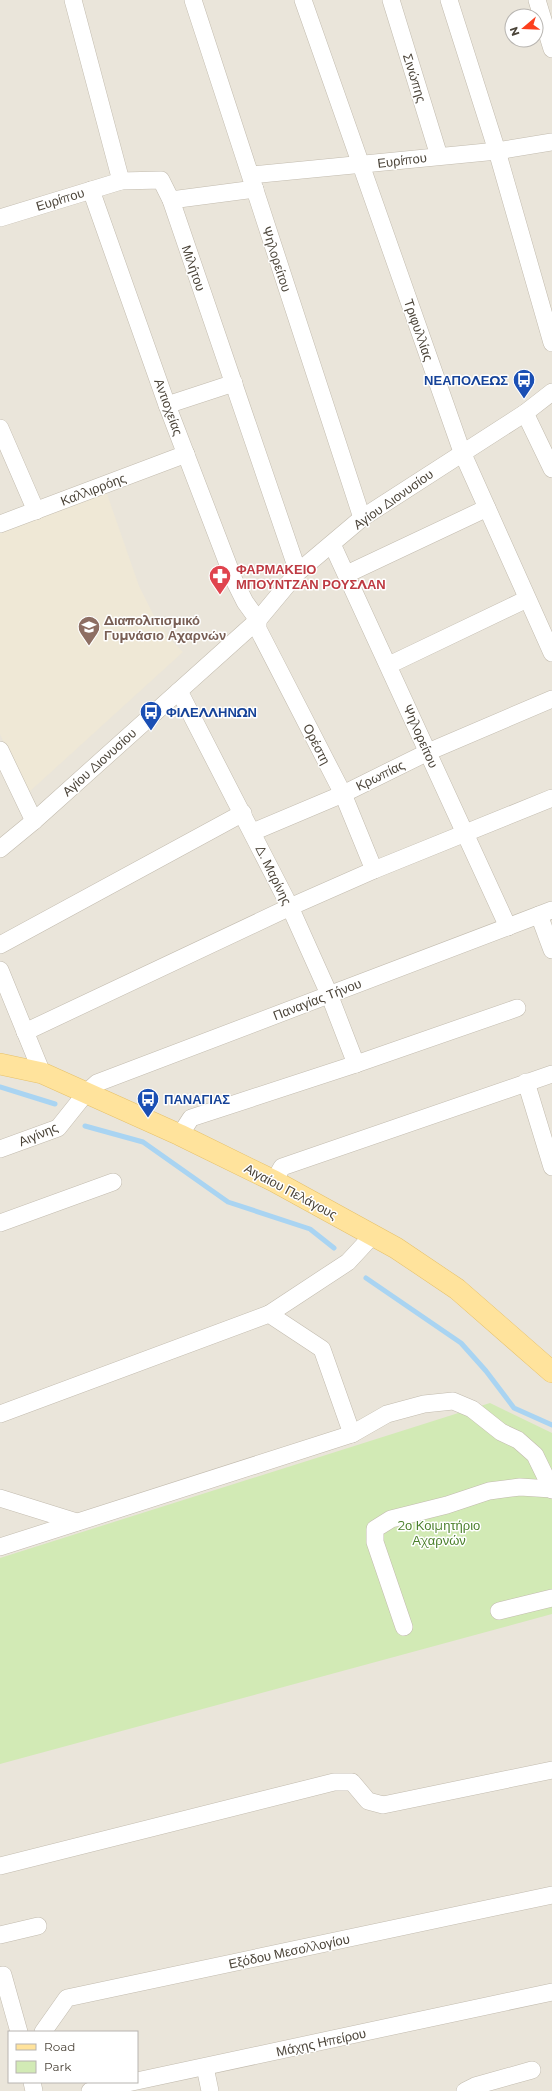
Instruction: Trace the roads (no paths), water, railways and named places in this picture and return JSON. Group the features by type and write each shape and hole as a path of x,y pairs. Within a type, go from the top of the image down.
{"main road":[{"name":"Αιγαίου Πελάγους","path":"0,1064 42,1073 180,1134 274,1181 373,1235 396,1248 457,1289 552,1372"}],"street":[{"path":"73,0 121,181"},
{"name":"Ψηλορείτου","path":"193,0 362,518"},
{"name":"Τριφυλλίας","path":"303,0 462,452 552,653"},
{"name":"Σινώπης","path":"391,0 439,156"},
{"path":"449,0 497,151 552,342"},
{"path":"537,0 552,49"},
{"name":"Ευρίπου","path":"171,200 253,182 361,165 497,151 552,142"},
{"name":"Μιλήτου","path":"121,181 160,180 171,200 298,572"},
{"name":"Ευρίπου","path":"0,218 121,181"},
{"name":"Αντιοχείας","path":"91,190 167,405 234,580 245,602 258,620"},
{"path":"167,405 234,383"},
{"name":"Αγίου Διονυσίου","path":"0,849 34,821 258,620 298,572 362,518 462,452 525,413 552,392"},
{"path":"525,413 552,469"},
{"path":"0,428 36,511"},
{"name":"Καλλιρρόης","path":"0,524 186,454"},
{"path":"347,574 487,508"},
{"name":"Ψηλορείτου","path":"332,544 389,665 508,927"},
{"path":"389,665 527,599"},
{"name":"Ορέστη","path":"258,620 258,629 343,794 374,870"},
{"name":"Δ. Μαρίνης","path":"179,691 253,832 290,907 329,994 356,1064"},
{"name":"Κρωπίας","path":"253,832 343,794 428,752 552,699"},
{"path":"0,750 34,821"},
{"path":"25,1032 290,907 374,870 465,835 552,798"},
{"path":"0,945 243,813"},
{"path":"545,912 552,950"},
{"name":"Παναγίας Τήνου","path":"86,1093 97,1083 545,912"},
{"path":"0,970 42,1073"},
{"path":"180,1134 191,1118 356,1064 517,1008"},
{"path":"274,1181 282,1167 552,1074"},
{"path":"526,1082 552,1166"},
{"name":"Αιγίνης","path":"0,1149 58,1128 86,1093"},
{"path":"0,1223 113,1182"},
{"path":"0,1414 269,1314 348,1262 373,1235"},
{"path":"269,1314 322,1349 352,1434"},
{"path":"0,1546 352,1434 387,1414 424,1404 453,1401 472,1409 501,1432 518,1440 530,1450 535,1455 552,1490"},
{"path":"404,1627 375,1542 375,1529 391,1519 448,1505 489,1491 520,1487 552,1490"},
{"path":"0,1498 77,1522"},
{"path":"499,1611 552,1598"},
{"path":"0,1866 334,1782 352,1782 368,1801 383,1805 552,1770"},
{"name":"Εξόδου Μεσολλογίου","path":"44,2031 68,1998 552,1895"},
{"path":"0,1935 38,1926"},
{"path":"4,1976 18,2031"},
{"name":"Μάχης Ηπείρου","path":"138,2081 552,1992"},
{"path":"205,2067 210,2091"},
{"path":"472,2089 532,2070"},
{"name":"Μάχης Ηπείρου","path":"90,2091 128,2083"}],"waterway":[{"path":"0,1087 55,1104"},
{"path":"85,1126 143,1142 228,1202 310,1229 334,1248"},
{"path":"366,1278 461,1343 486,1371 514,1408 552,1425"}],"place":[{"name":"ΝΕΑΠΟΛΕΩΣ","path":"524,400"},
{"name":"ΦΑΡΜΑΚΕΙΟ ΜΠΟΥΝΤΖΑΝ ΡΟΥΣΛΑΝ","path":"220,596"},
{"name":"Διαπολιτισμικό Γυμνάσιο Αχαρνών","path":"89,646"},
{"name":"ΦΙΛΕΛΛΗΝΩΝ","path":"151,732"},
{"name":"ΠΑΝΑΓΙΑΣ","path":"148,1118"}],"park label":[{"name":"2ο Κοιμητήριο Αχαρνών","path":"439,1532"}]}
